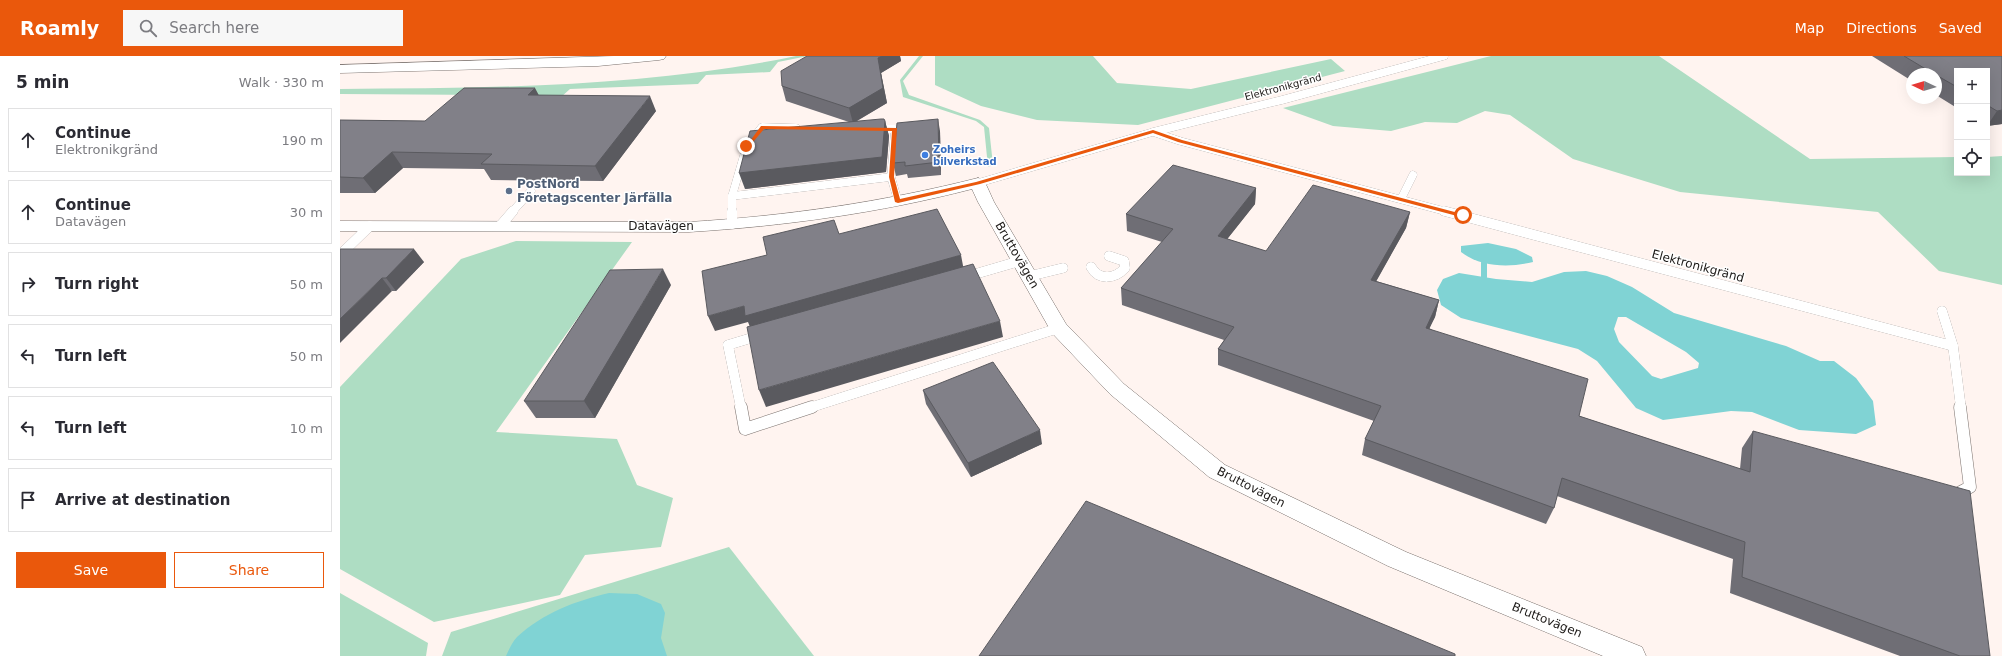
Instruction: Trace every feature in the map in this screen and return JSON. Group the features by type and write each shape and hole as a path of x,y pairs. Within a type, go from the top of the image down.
{"street":[{"path":"340,69 598,62 659,56"},
{"path":"340,65 412,67"},
{"name":"Datavägen","path":"340,226 689,227 732,224 829,213 898,202 978,183"},
{"name":"Bruttovägen","path":"978,183 986,202 1059,328 1118,389 1217,471 1397,558 1633,656"}],"lane":[{"name":"Elektronikgränd","path":"978,183 1153,132 1282,100 1444,56"},
{"path":"732,224 732,196 746,146 762,127 801,128"},
{"path":"864,129 895,129 892,177 898,202"},
{"name":"Elektronikgränd","path":"1153,132 1180,141 1953,346"},
{"path":"1401,199 1413,176"},
{"path":"732,196 892,177"},
{"path":"500,226 531,190"},
{"path":"340,255 370,226"},
{"path":"1093,270 1110,277 1122,272 1125,268 1124,261 1119,258 1109,256"},
{"path":"951,280 1025,268 1063,268"},
{"path":"1942,311 1953,346 1970,487 1948,499"},
{"path":"774,331 728,345 745,429 1059,328"}],"green space":[{"path":"796,56 808,56 778,62 770,72 706,75 698,84 570,89 560,98 489,95 340,94 340,89 455,88 569,84 626,80 740,66"},
{"path":"919,56 923,56 903,81 909,95 980,120 989,128 993,165 988,167 984,127 976,121 903,97 900,80"},
{"path":"935,56 1093,56 1117,83 1191,89 1331,59 1345,71 1138,125 1037,120 981,106 935,85"},
{"path":"1491,56 1659,56 1810,159 1954,157 1954,176 1990,176 1990,157 2002,156 2002,285 1939,271 1878,212 1680,192 1573,159 1510,115 1485,111 1457,123 1425,122 1391,131 1333,126 1283,108"},
{"path":"516,241 632,242 496,432 617,439 637,485 673,498 661,547 585,555 560,595 434,622 340,569 340,387 461,259"},
{"path":"729,547 814,656 442,656 451,632"},
{"path":"340,593 428,643 426,656 340,656"}],"water":[{"path":"1488,243 1516,249 1532,257 1533,262 1514,265 1495,265 1477,261 1461,252 1461,246"},
{"path":"1586,271 1607,276 1632,287 1674,313 1786,346 1820,361 1834,361 1856,378 1873,401 1876,425 1856,434 1799,430 1752,412 1731,411 1663,420 1636,408 1597,361 1578,349 1461,318 1441,305 1437,290 1443,279 1459,273 1496,279 1532,282 1564,272","holes":["1618,317 1626,317 1686,352 1699,363 1698,368 1661,379 1652,376 1619,342 1614,329"]},
{"path":"609,593 637,594 661,604 665,613 661,638 667,656 506,656 517,637 538,621 572,604"}],"building":[{"path":"807,56 882,56 878,58 883,88 849,108 782,86 781,71"},
{"path":"1904,56 2002,56 2002,110 1997,111 1990,107 1990,68 1954,68 1954,85 1942,78 1942,68 1924,68"},
{"path":"464,88 535,88 528,95 650,96 595,166 481,164 492,154 392,152 363,178 340,177 340,120 425,121"},
{"path":"884,119 882,157 739,173 750,131"},
{"path":"938,119 939,162 905,166 905,162 893,163 897,123"},
{"path":"1173,165 1256,188 1218,236 1266,251 1313,185 1410,212 1371,280 1439,300 1426,328 1588,379 1579,416 1750,472 1753,431 1970,491 1990,656 1960,656 1742,577 1745,542 1562,478 1554,508 1365,439 1381,406 1218,349 1234,327 1121,288 1173,229 1126,214"},
{"path":"937,209 961,255 745,316 744,306 708,316 702,271 767,255 763,237 834,220 839,234"},
{"path":"340,249 414,249 386,278 382,278 340,319"},
{"path":"973,264 1000,321 759,390 747,327"},
{"path":"663,269 584,401 524,401 610,270"},
{"path":"993,362 1040,430 968,463 923,390"},
{"path":"1086,501 1455,654 1455,656 979,656"}],"waterway":[{"path":"1484,263 1484,277"}],"place":[{"name":"Zoheirs bilverkstad","path":"925,155"},
{"name":"PostNord Företagscenter Järfälla","path":"509,191"}],"route":[{"path":"746,146 762,127 895,129 892,177 898,202 978,183 1153,132 1180,141 1216,149 1463,215"}]}
